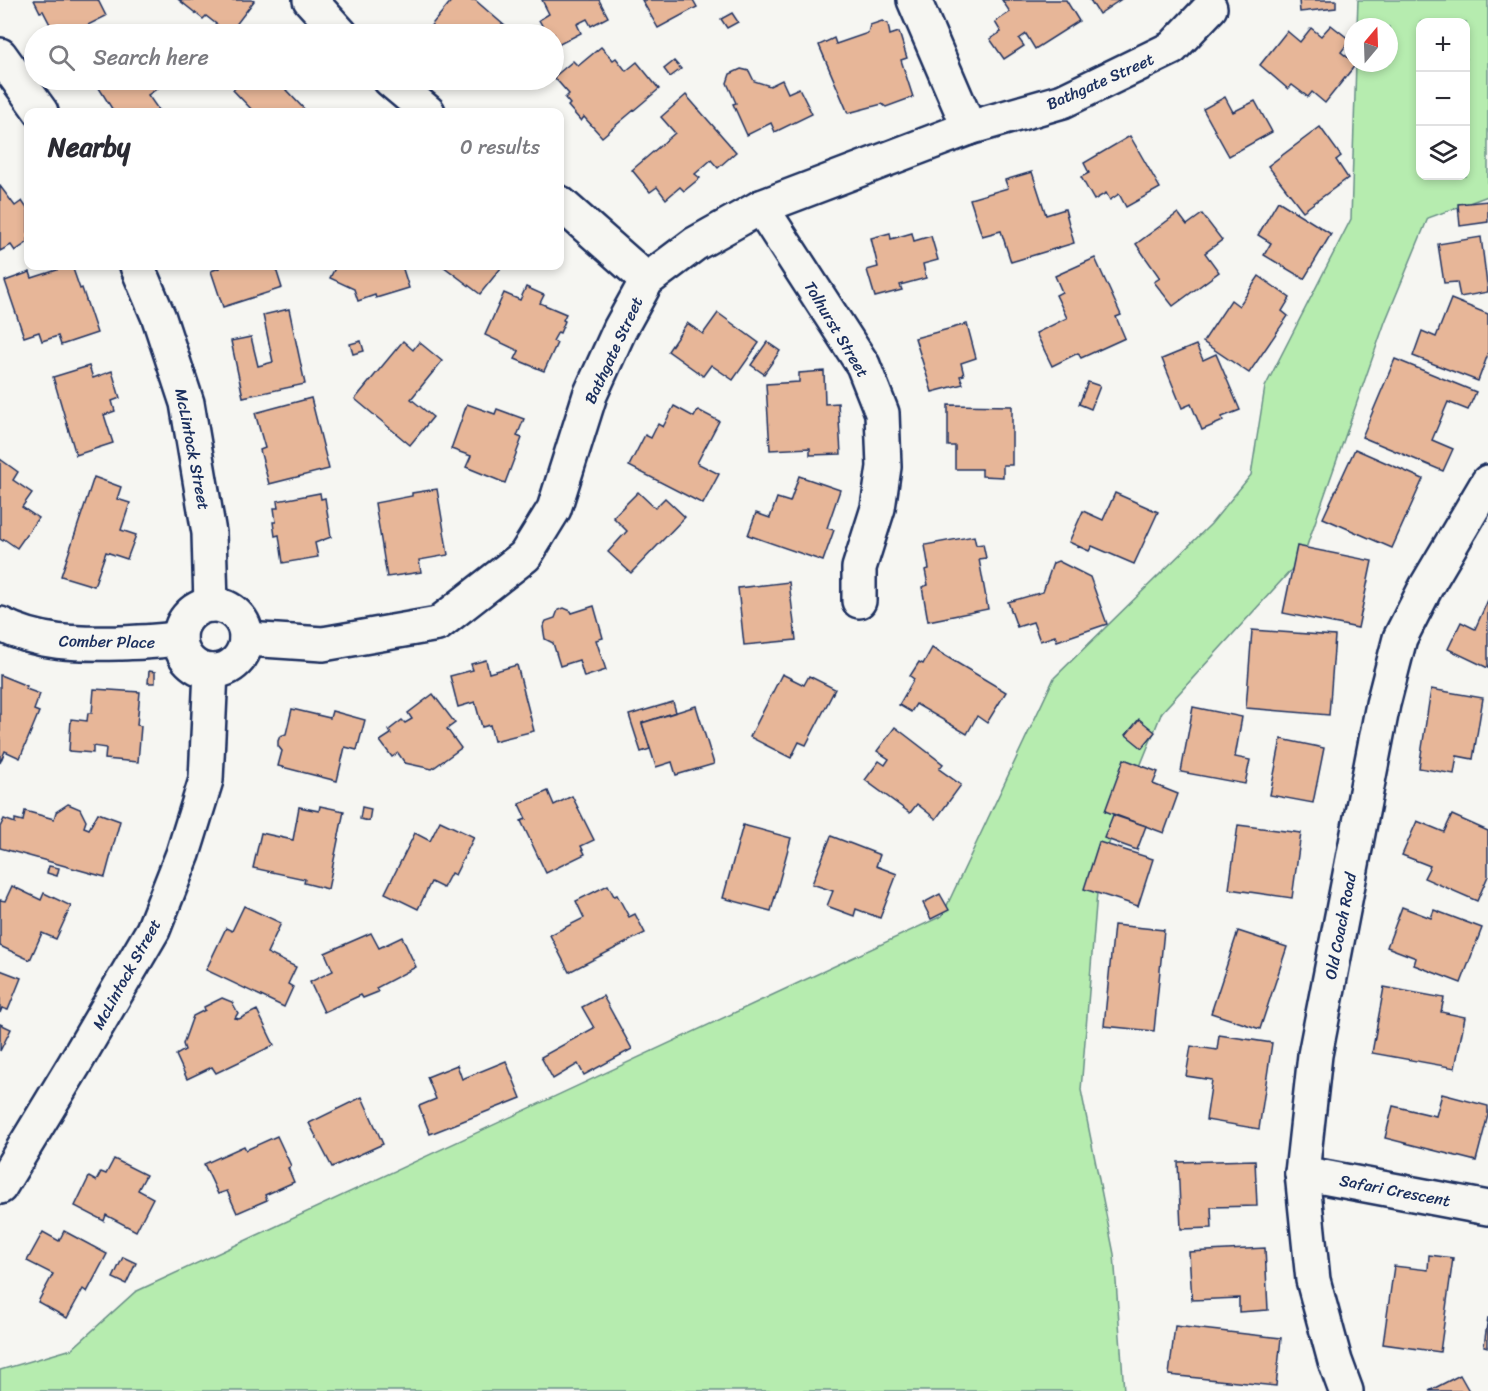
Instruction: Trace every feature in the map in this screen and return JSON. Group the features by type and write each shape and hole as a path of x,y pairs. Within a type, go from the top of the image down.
{"street":[{"path":"310,0 332,24"},
{"path":"914,0 969,129"},
{"name":"Bathgate Street","path":"246,639 322,644 438,624 525,556 554,509 590,395 620,329 647,280 695,244 761,207 969,129 1063,101 1172,48 1210,8"},
{"path":"0,55 24,88"},
{"path":"25,90 38,108"},
{"path":"402,90 423,108"},
{"path":"564,207 647,280"},
{"name":"Tolhurst Street","path":"761,207 862,365 882,413 884,467 878,508 859,568 859,601"},
{"name":"McLintock Street","path":"139,270 159,318 187,403 209,532 211,605"},
{"name":"Old Coach Road","path":"1346,1391 1335,1361 1313,1280 1302,1173 1315,1055 1383,705 1400,638 1426,587 1488,482"},
{"path":"211,605 222,606 240,618 246,639 244,649 231,665 221,670 211,671 193,664 186,656 180,638 181,628 192,612 211,605"},
{"name":"Comber Place","path":"0,624 37,638 73,644 164,641 180,638"},
{"name":"McLintock Street","path":"0,1187 153,930 183,854 206,780 211,671"},
{"name":"Safari Crescent","path":"1302,1173 1488,1208"}],"green space":[{"path":"1358,0 1488,0 1488,196 1428,218 1385,322 1303,557 1162,712 1099,868 1081,1090 1114,1254 1124,1391 0,1391 0,1370 72,1349 135,1292 942,916 1054,678 1211,524 1251,475 1265,387 1351,219 1356,72 1398,72 1398,18 1357,18"}],"building":[{"path":"34,0 98,0 106,16 90,24 50,24 43,11 40,12"},
{"path":"179,0 254,1 237,24 216,24 206,16 203,19"},
{"path":"452,0 475,0 503,24 432,24"},
{"path":"542,0 599,0 608,17 591,26 587,19 577,24 581,33 564,42 564,24 541,24 539,20 549,14"},
{"path":"642,0 693,0 697,7 658,28"},
{"path":"1002,0 1066,0 1079,21 1035,49 1026,34 1019,39 1024,46 1004,59 990,39 1001,32 995,22 1010,12"},
{"path":"1090,0 1120,0 1099,14"},
{"path":"1299,0 1336,0 1336,8 1300,12"},
{"path":"732,13 738,22 727,28 721,19"},
{"path":"882,21 888,24 890,35 899,32 907,58 901,60 913,97 886,107 882,104 848,113 819,45 834,38 836,44 868,33 870,25"},
{"path":"1331,25 1344,35 1344,48 1341,52 1344,54 1344,72 1350,72 1325,103 1312,92 1308,97 1292,85 1288,89 1260,65 1287,31 1300,42 1311,28 1321,36"},
{"path":"601,47 613,60 616,58 626,71 637,62 659,89 602,137 584,117 581,121 568,106 570,104 565,98 569,94 564,88 564,69 573,61 578,66"},
{"path":"674,61 681,69 670,77 664,69"},
{"path":"741,69 749,71 754,81 770,86 782,80 788,93 799,88 812,114 775,132 771,123 747,135 733,104 736,103 727,83 730,74"},
{"path":"100,90 155,90 148,95 157,108 112,108"},
{"path":"233,90 286,90 303,108 250,108"},
{"path":"686,95 736,152 718,168 711,160 695,174 700,178 684,191 680,187 666,199 657,187 650,192 632,170 675,133 661,117"},
{"path":"1225,97 1233,112 1255,101 1272,132 1229,156 1203,109"},
{"path":"1320,127 1341,156 1336,160 1348,178 1303,211 1268,166"},
{"path":"1130,136 1160,188 1126,207 1119,194 1110,200 1106,193 1094,200 1081,177 1089,173 1084,163"},
{"path":"1032,172 1046,215 1065,209 1074,243 1011,262 1001,231 982,236 970,199 1008,188 1005,180"},
{"path":"0,186 15,206 22,201 24,204 24,245 15,251 11,245 0,251"},
{"path":"1278,201 1331,234 1304,279 1264,255 1271,243 1258,235"},
{"path":"1488,201 1488,222 1460,226 1458,204"},
{"path":"1178,213 1187,225 1202,214 1222,240 1205,253 1219,272 1173,306 1154,282 1160,278 1136,244"},
{"path":"890,233 891,239 912,233 914,241 931,236 938,260 923,264 926,278 900,285 902,290 875,297 867,270 878,267 871,238"},
{"path":"1481,237 1488,292 1460,297 1457,282 1444,283 1438,244"},
{"path":"1095,258 1121,315 1116,317 1125,338 1081,358 1078,353 1052,366 1036,333 1067,318 1056,295 1062,292 1055,276"},
{"path":"57,270 73,270 97,333 61,345 58,336 42,341 39,332 24,337 5,281 30,272 32,278"},
{"path":"276,270 282,288 223,307 211,271"},
{"path":"334,270 403,270 409,288 358,301 354,289 330,278"},
{"path":"448,270 499,270 480,294"},
{"path":"1259,276 1290,298 1282,311 1288,316 1249,373 1203,342 1231,300 1239,306"},
{"path":"526,287 544,295 540,303 566,314 560,333 558,332 553,341 557,343 544,371 515,359 519,351 485,335 504,293 520,300"},
{"path":"1451,299 1488,314 1488,354 1478,381 1413,356 1422,331 1436,337"},
{"path":"289,309 305,384 243,397 231,341 251,337 258,366 273,362 263,315"},
{"path":"718,313 759,343 733,380 711,365 703,376 668,351 687,323 703,334"},
{"path":"967,324 976,358 961,363 964,375 960,376 963,384 932,392 915,338"},
{"path":"361,341 364,351 353,354 350,344"},
{"path":"403,341 413,350 419,342 442,361 411,399 433,417 410,445 355,399"},
{"path":"767,342 780,351 764,374 751,365"},
{"path":"1196,345 1203,360 1216,354 1240,410 1222,417 1223,421 1202,430 1191,404 1182,408 1162,359"},
{"path":"1395,359 1476,392 1468,410 1448,402 1432,440 1453,449 1443,471 1362,437"},
{"path":"89,366 93,378 112,371 120,398 112,401 115,411 104,415 113,443 76,455 53,377"},
{"path":"824,371 825,404 838,403 841,454 810,455 810,448 770,450 766,384 799,382 799,373"},
{"path":"1088,382 1100,386 1091,409 1079,404"},
{"path":"311,398 329,469 269,484 260,450 265,448 255,413"},
{"path":"467,404 495,414 497,409 524,419 517,436 522,438 505,483 466,467 471,456 451,449"},
{"path":"948,405 1012,406 1012,465 1003,465 1003,477 982,476 982,469 955,469 955,446 948,446"},
{"path":"674,406 694,417 698,410 719,421 697,463 719,474 703,504 629,466 645,435 651,438 658,424 663,427"},
{"path":"1355,449 1423,479 1392,548 1323,518"},
{"path":"0,459 18,472 13,480 32,493 22,507 38,518 17,548 4,539 3,541 0,539"},
{"path":"799,476 840,490 827,528 834,530 823,561 748,535 756,513 770,518 777,498 790,502"},
{"path":"94,477 121,487 117,499 130,503 121,530 136,535 127,559 106,552 94,586 61,576"},
{"path":"437,489 448,555 419,560 421,572 387,577 375,503"},
{"path":"638,492 655,508 665,498 685,517 631,573 608,552 627,531 613,517"},
{"path":"320,493 321,499 325,498 331,537 315,543 318,557 283,563 279,535 275,536 273,522 276,522 274,508 278,508 277,501"},
{"path":"1115,493 1158,512 1134,564 1092,546 1089,551 1069,542 1083,511 1103,520"},
{"path":"974,536 976,545 983,544 986,558 979,559 988,609 928,621 922,587 928,585 925,570 929,569 925,545"},
{"path":"1297,546 1372,561 1358,628 1283,613"},
{"path":"1058,561 1090,577 1107,624 1057,641 1055,636 1040,641 1033,622 1017,627 1008,602 1043,592 1053,563"},
{"path":"789,582 796,640 744,645 738,588"},
{"path":"1488,600 1488,668 1448,649 1461,622 1475,629"},
{"path":"594,606 603,638 596,640 606,670 584,677 579,660 560,666 553,643 545,639 543,627 546,621 555,618 558,610 564,608 572,613"},
{"path":"1252,630 1335,636 1329,715 1246,708"},
{"path":"932,648 1006,692 987,723 977,716 967,734 916,704 911,712 899,705 914,679 910,676 919,662 923,664"},
{"path":"486,660 489,673 517,665 534,731 494,741 490,725 482,727 475,702 458,707 450,676 473,670 471,664"},
{"path":"149,671 155,672 155,683 148,683"},
{"path":"782,674 804,685 809,676 835,689 806,745 799,742 791,758 750,737"},
{"path":"0,675 40,694 34,710 39,712 20,758 5,751 0,763"},
{"path":"94,689 140,692 137,725 141,726 138,762 105,759 106,748 93,746 93,753 69,751 71,719 87,721 88,713 92,713"},
{"path":"1431,689 1483,698 1473,759 1457,756 1454,774 1419,768"},
{"path":"433,694 455,723 447,729 461,748 432,769 405,763 398,753 392,757 380,741 391,734 389,730 402,720 405,723 412,719 408,713"},
{"path":"673,702 676,712 642,723 650,749 641,752 629,715"},
{"path":"696,706 714,764 676,775 672,762 656,767 642,723"},
{"path":"1193,707 1242,717 1235,757 1250,760 1245,784 1181,772"},
{"path":"292,709 330,718 332,711 365,720 357,750 345,747 337,781 278,766 282,751 278,746 278,741 280,736 286,734"},
{"path":"1139,719 1155,732 1142,748 1126,735"},
{"path":"895,727 943,764 939,769 961,785 936,819 917,804 910,813 865,780 879,761 885,765 889,759 877,751"},
{"path":"1281,739 1324,748 1313,803 1270,795"},
{"path":"1124,759 1158,772 1153,784 1178,794 1164,833 1105,811"},
{"path":"548,791 554,805 572,796 594,840 581,846 585,854 546,873 521,821 526,819 519,804"},
{"path":"68,804 80,809 86,821 84,827 89,829 98,813 120,821 105,877 0,848 0,827 4,819 15,823 15,819 23,821 25,811 54,819 56,812"},
{"path":"320,806 344,811 328,889 304,883 305,879 253,868 261,833 293,840 299,807 319,811"},
{"path":"362,807 371,809 369,821 360,819"},
{"path":"1113,815 1146,826 1137,850 1104,838"},
{"path":"1452,815 1488,831 1488,876 1477,901 1424,878 1430,866 1402,855 1417,821 1444,832"},
{"path":"440,821 474,837 455,875 451,873 443,888 431,882 418,909 385,893 415,833 430,841"},
{"path":"743,825 791,838 771,911 723,898"},
{"path":"1238,825 1301,833 1292,898 1229,889"},
{"path":"831,836 880,855 876,866 897,874 880,918 856,909 854,916 827,906 833,891 812,884"},
{"path":"1099,842 1153,859 1138,906 1084,889"},
{"path":"49,866 59,868 57,876 47,873"},
{"path":"608,885 614,896 617,895 629,917 635,914 645,933 569,972 550,935 584,918 576,901"},
{"path":"12,886 41,900 44,893 71,906 56,939 42,933 30,960 0,946 0,900 5,901"},
{"path":"940,894 949,910 931,919 923,903"},
{"path":"244,906 281,923 267,953 296,967 288,984 293,987 284,1007 206,970 226,928 232,931"},
{"path":"1402,907 1431,918 1434,910 1482,928 1461,983 1414,965 1416,958 1387,947"},
{"path":"1114,925 1164,930 1154,1031 1104,1026"},
{"path":"1238,931 1287,947 1260,1029 1211,1013"},
{"path":"371,933 379,948 402,937 416,967 376,988 378,992 363,998 361,995 324,1012 310,982 333,971 325,953"},
{"path":"0,970 21,978 8,1010 2,1008 0,1013"},
{"path":"1384,987 1444,998 1441,1012 1465,1017 1455,1068 1372,1053"},
{"path":"603,996 632,1049 584,1075 578,1064 553,1079 541,1057 594,1028 582,1007"},
{"path":"222,998 232,1002 238,1013 235,1018 239,1019 257,1010 274,1045 216,1073 212,1067 187,1079 176,1055 185,1050 183,1044 193,1016 205,1010 204,1007"},
{"path":"0,1024 11,1029 0,1051"},
{"path":"1219,1035 1272,1043 1259,1129 1206,1120 1212,1080 1186,1076 1191,1046 1217,1050"},
{"path":"506,1061 521,1098 430,1134 419,1106 436,1099 427,1077 457,1065 462,1079"},
{"path":"1442,1094 1488,1106 1488,1115 1476,1161 1385,1138 1393,1106 1436,1116"},
{"path":"362,1097 383,1144 332,1167 309,1123"},
{"path":"277,1136 291,1166 288,1168 294,1182 265,1195 267,1200 237,1213 227,1191 218,1194 204,1164 244,1146 246,1150"},
{"path":"114,1159 146,1175 138,1190 153,1198 136,1231 106,1215 104,1221 75,1206 89,1177 96,1181 101,1172 106,1174"},
{"path":"1255,1160 1257,1206 1211,1207 1212,1228 1181,1229 1178,1162"},
{"path":"64,1231 107,1254 87,1292 83,1289 67,1318 38,1302 53,1274 27,1261 43,1232 59,1241"},
{"path":"1265,1248 1268,1310 1239,1312 1239,1298 1192,1300 1189,1252"},
{"path":"1429,1255 1453,1258 1440,1352 1383,1344 1394,1266 1428,1270"},
{"path":"123,1257 136,1263 126,1284 113,1278"},
{"path":"1488,1317 1488,1347 1484,1346"},
{"path":"1175,1326 1281,1338 1276,1386 1169,1375"},
{"path":"1460,1375 1469,1391 1429,1391"}]}
